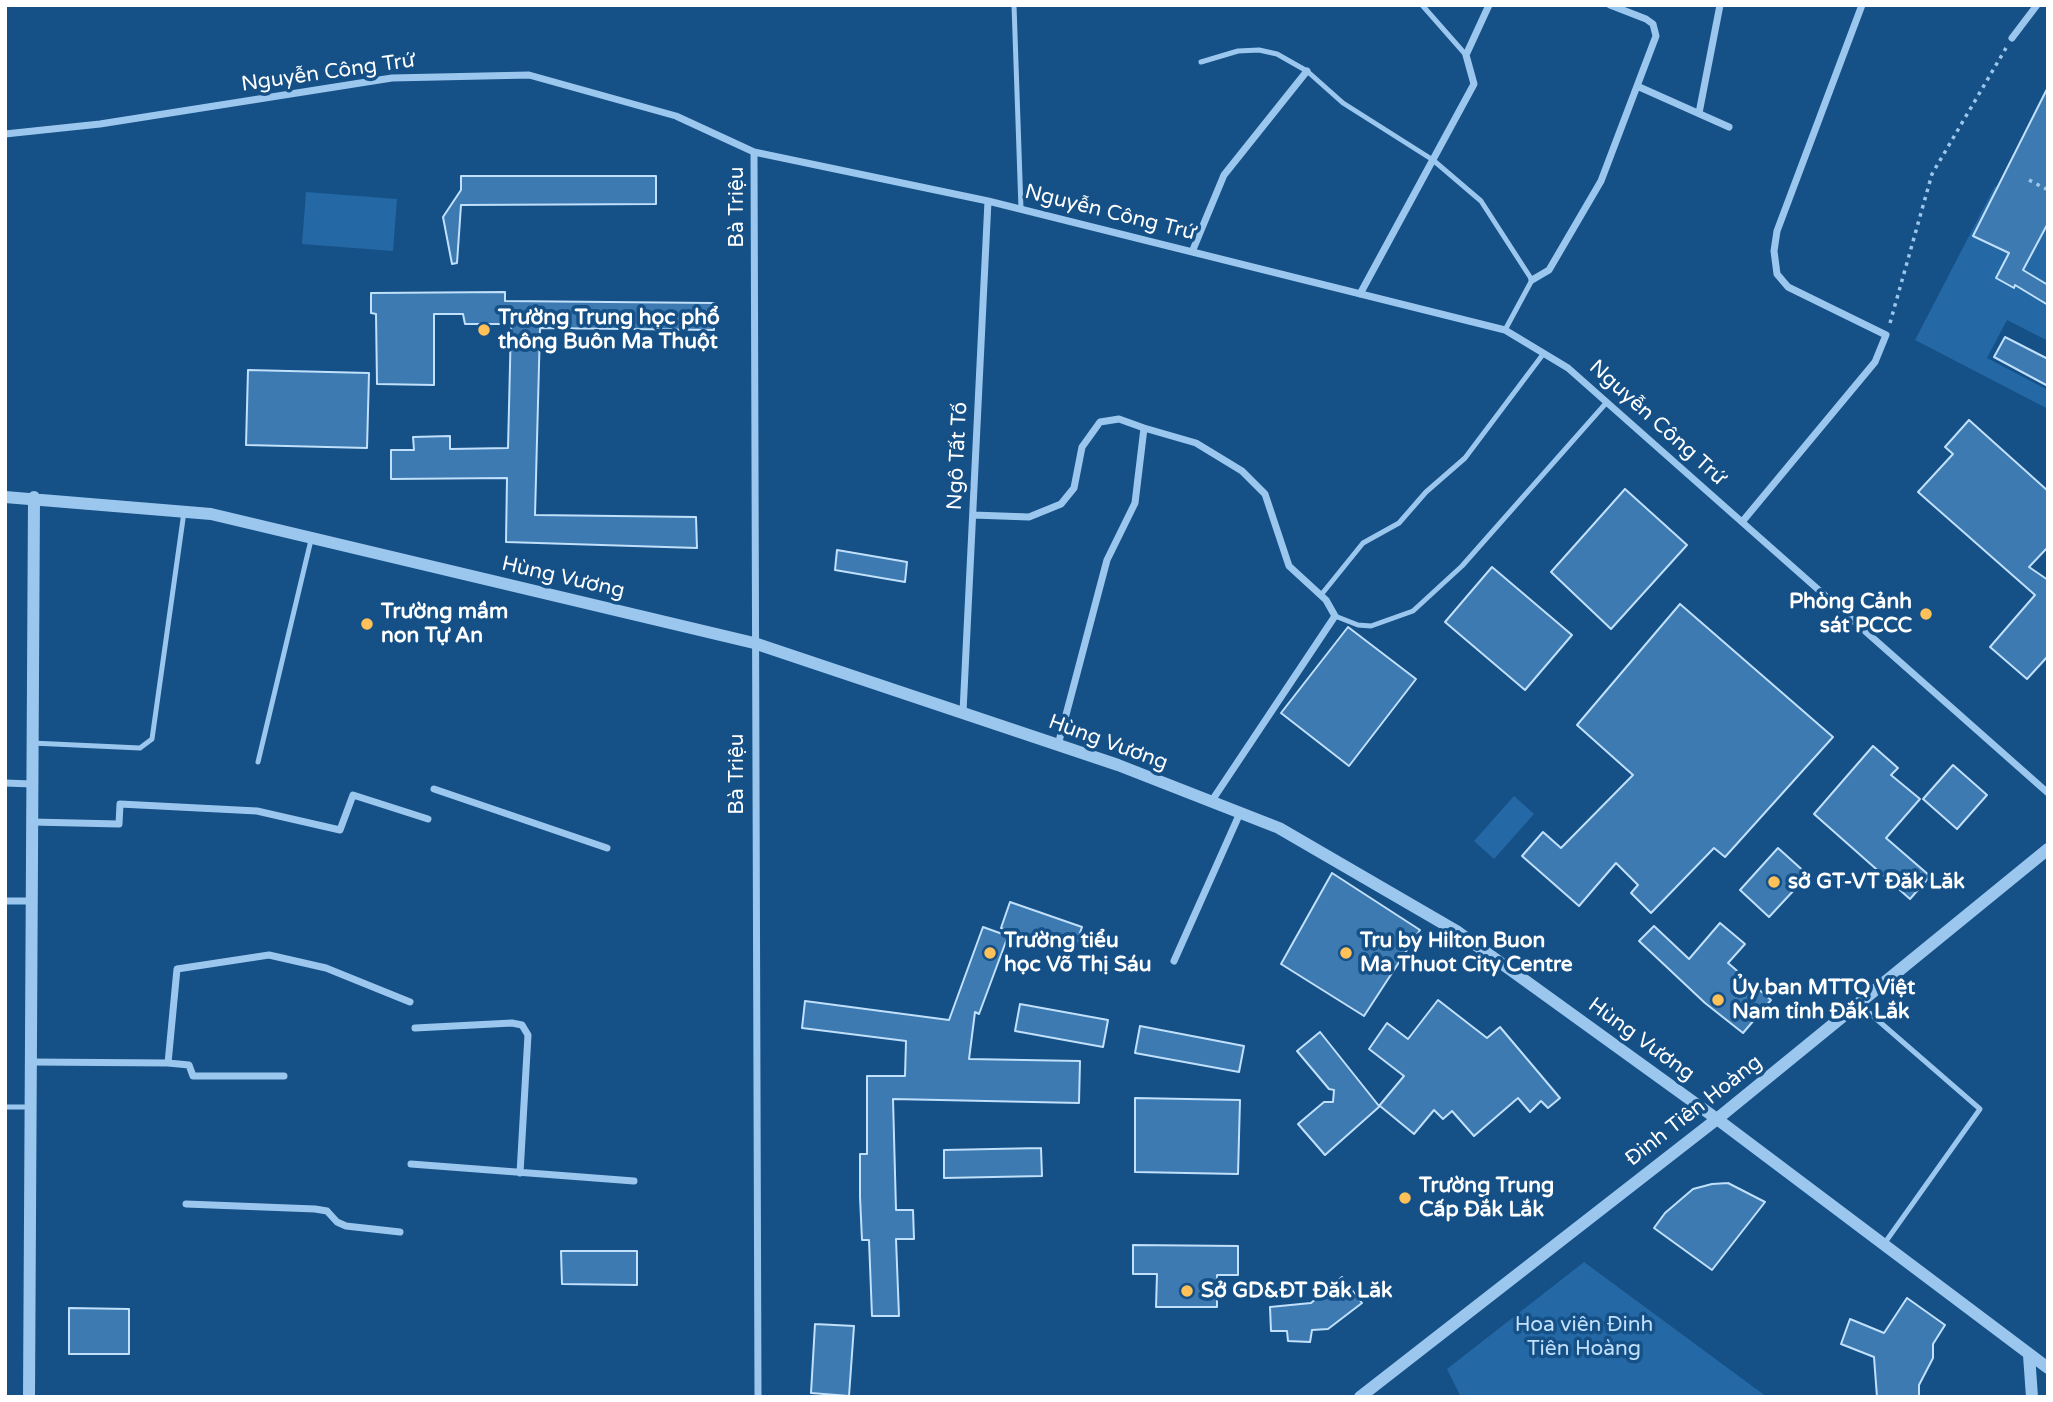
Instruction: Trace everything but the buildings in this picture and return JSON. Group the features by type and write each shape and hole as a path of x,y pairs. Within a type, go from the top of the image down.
{"street":[{"path":"1360,294 1474,84 1466,55 1489,5"},
{"path":"1532,280 1549,270 1601,181 1656,36 1653,24 1610,5"},
{"path":"1699,113 1720,5"},
{"path":"1742,522 1875,362 1886,335 1788,287 1777,274 1773,251 1777,231 1862,5"},
{"path":"2012,38 2037,5"},
{"path":"1192,252 1224,175 1307,71"},
{"name":"Nguyễn Công Trứ","path":"5,134 100,124 392,78 529,75 676,116 754,152 988,201 1505,330 1568,368 2048,793"},
{"path":"1637,86 1729,127"},
{"name":"Bà Triệu","path":"754,152 758,1397"},
{"name":"Ngô Tất Tố","path":"963,712 988,201"},
{"path":"973,515 1029,517 1060,504 1074,488 1082,447 1100,422 1119,419 1196,443 1241,471 1265,494 1289,566 1321,595 1335,616 1211,802"},
{"path":"1058,745 1107,560 1135,503 1144,428"},
{"name":"Hùng Vương","path":"5,497 34,497 211,514 754,643 1058,745 1279,828 1458,932 1717,1119 2048,1368"},
{"path":"29,1397 34,497"},
{"path":"5,783 32,784"},
{"path":"434,789 607,848"},
{"path":"32,822 119,824 120,804 257,811 340,830 353,795 428,820"},
{"path":"1174,961 1240,813"},
{"name":"Đinh Tiên Hoàng","path":"1360,1397 1717,1119 2048,849"},
{"path":"5,901 31,901"},
{"path":"168,1063 177,970 269,955 326,968 410,1002"},
{"path":"415,1028 512,1023 522,1025 528,1035 520,1172"},
{"path":"31,1062 168,1063 189,1065 193,1076 284,1076"},
{"path":"411,1164 634,1181"},
{"path":"186,1203 315,1209 327,1211 346,1226 400,1232"},
{"path":"2029,1355 2032,1397"}],"lane":[{"path":"1014,5 1021,209"},
{"path":"1422,5 1466,55"},
{"path":"1201,62 1238,51 1259,50 1277,54 1307,71 1343,103 1433,160 1481,201 1532,280 1505,330"},
{"path":"1321,595 1363,543 1399,523 1426,492 1465,458 1544,353"},
{"path":"1335,616 1358,625 1371,626 1413,611 1462,566 1607,402"},
{"path":"32,743 141,748 152,739 184,512"},
{"path":"258,762 312,538"},
{"path":"1858,1003 1980,1109 1884,1244"},
{"path":"5,1107 30,1107"}],"path":[{"path":"1886,335 1899,301 1932,174 2012,38"},
{"path":"2029,180 2048,190"}],"green space":[{"path":"1995,186 2048,213 2048,341 2007,320 1987,358 2048,390 2048,409 1915,340"},
{"path":"306,192 397,199 393,251 302,244"},
{"path":"1514,796 1534,814 1494,859 1474,841"},
{"name":"Hoa viên Đinh Tiên Hoàng","path":"1584,1262 1767,1397 1461,1397 1447,1369"}],"place":[{"name":"Trường Trung học phổ thông Buôn Ma Thuột","path":"484,330"},
{"name":"Phòng Cảnh sát PCCC","path":"1926,614"},
{"name":"Trường mầm non Tự An","path":"367,624"},
{"name":"sở GT-VT Đăk Lăk","path":"1774,882"},
{"name":"Trường tiểu học Võ Thị Sáu","path":"990,953"},
{"name":"Tru by Hilton Buon Ma Thuot City Centre","path":"1346,953"},
{"name":"Ủy ban MTTQ Việt Nam tỉnh Đắk Lắk","path":"1718,1000"},
{"name":"Trường Trung Cấp Đắk Lắk","path":"1405,1198"},
{"name":"Sở GD&ĐT Đăk Lăk","path":"1187,1291"}]}
